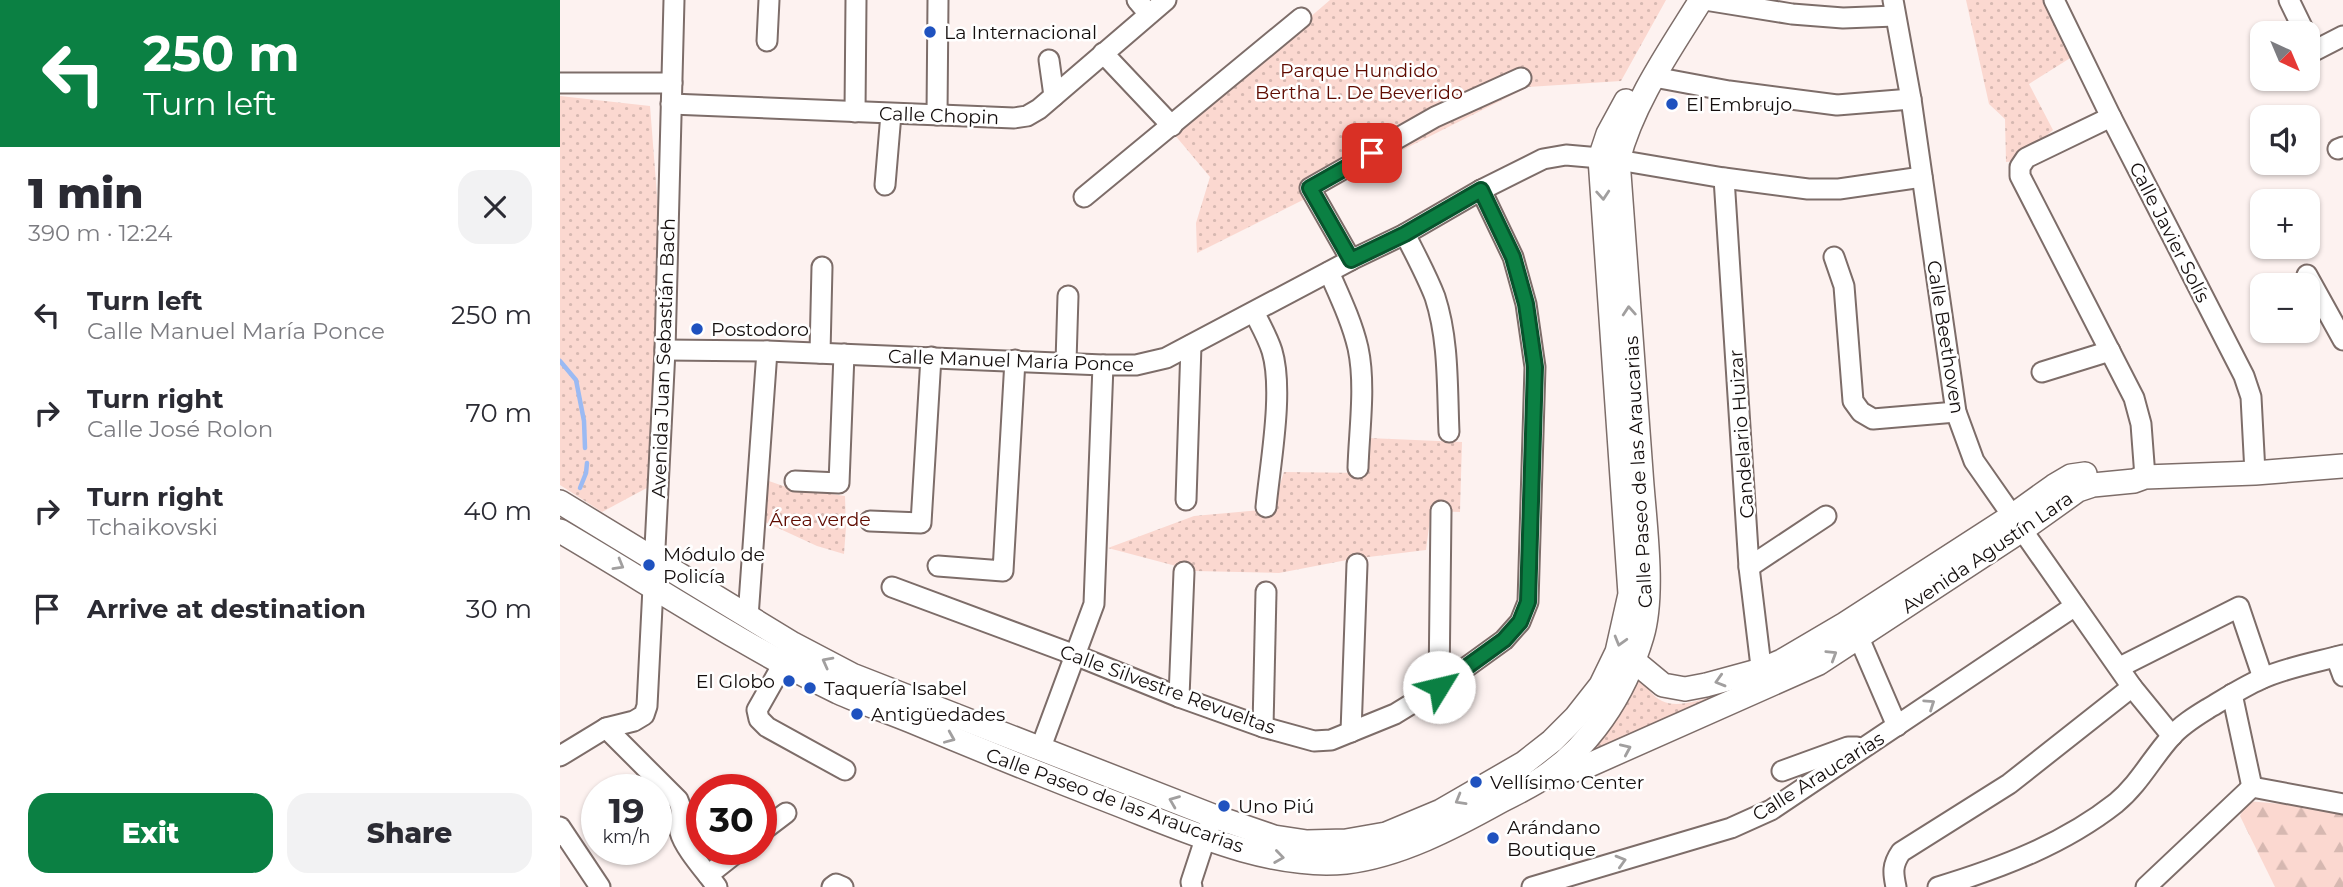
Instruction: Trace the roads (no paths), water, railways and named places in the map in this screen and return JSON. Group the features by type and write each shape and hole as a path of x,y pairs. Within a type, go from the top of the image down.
{"main road":[{"name":"Calle Paseo de las Araucarias","path":"560,531 783,664 844,694 1041,747 1267,855 1346,862 1389,852 1449,830 1539,781 1568,758 1617,697 1644,632 1648,597 1635,520 1608,134 1682,0"},
{"name":"Calle Paseo de las Araucarias","path":"1609,159 1623,142 1654,77 1703,0"},
{"name":"Avenida Agustín Lara","path":"1539,781 1587,766 1762,679 1782,661 2078,490 2145,477 2255,473 2343,466"},
{"name":"Calle Paseo de las Araucarias","path":"560,502 748,617 1007,762 1209,827 1307,842 1359,839 1385,834 1441,811 1524,763 1552,741 1575,718 1601,685 1617,652 1630,594 1635,520"},
{"name":"Avenida Agustín Lara","path":"1634,661 1663,685 1685,689 1762,679 1819,663 1859,638 2017,523"}],"street":[{"name":"Avenida Juan Sebastián Bach","path":"606,729 643,715 647,706 665,350 674,0"},
{"path":"768,41 769,0"},
{"path":"855,112 856,0"},
{"path":"937,115 939,0"},
{"name":"Calle Chopin","path":"671,104 891,114 1014,118 1027,116 1103,53 1143,7 1166,0"},
{"path":"1703,0 1791,14 1843,18 1894,8"},
{"name":"Calle Javier Solís","path":"2054,0 2110,117 2244,376 2251,397 2255,473"},
{"path":"2289,0 2299,21"},
{"name":"Calle Beethoven","path":"1894,8 1911,99 1956,412 1974,461 2132,687 2172,736"},
{"path":"1084,197 1301,18"},
{"path":"2320,43 2341,41"},
{"path":"1103,53 1172,125"},
{"path":"1049,60 1054,96"},
{"path":"1654,77 1729,92 1837,105 1911,99"},
{"path":"1351,260 1310,188 1435,117 1521,78"},
{"path":"560,83 672,83"},
{"path":"885,185 891,114"},
{"path":"2110,117 2026,159 2020,167 2020,176 2134,398 2141,424 2145,477"},
{"name":"Calle Manuel María Ponce","path":"665,350 767,351 1103,365 1153,363 1405,234 1481,190 1543,159 1566,155 1609,159 1808,189 1829,189 1922,177"},
{"name":"Candelario Huizar","path":"1724,178 1749,567 1762,679"},
{"name":"Calle Silvestre Revueltas","path":"891,587 1075,655 1179,697 1263,727 1314,741 1331,740 1395,715 1439,687 1504,640 1520,622 1528,602 1535,367 1526,304 1513,257 1481,190"},
{"path":"1405,234 1434,296 1441,321 1449,432"},
{"path":"1834,257 1844,286 1853,401 1861,412 1874,419 1956,412"},
{"path":"820,353 822,267"},
{"path":"1329,272 1352,324 1359,351 1361,376 1358,468"},
{"path":"1066,362 1068,296"},
{"path":"2320,298 2343,340"},
{"path":"1254,312 1271,350 1276,371 1266,507"},
{"path":"1186,500 1191,345"},
{"path":"748,617 767,351"},
{"path":"2042,372 2110,351"},
{"path":"795,481 839,483 844,354"},
{"path":"870,521 921,523 932,357"},
{"path":"939,566 1003,571 1016,360"},
{"path":"1041,747 1094,604 1103,365"},
{"path":"1439,687 1441,511"},
{"path":"1749,567 1826,516"},
{"path":"1351,733 1357,564"},
{"path":"1179,697 1184,572"},
{"path":"1263,727 1266,592"},
{"name":"Calle Araucarias","path":"1532,887 1731,828 1771,810 2075,606"},
{"path":"2120,667 2239,607 2263,678"},
{"path":"1859,638 1897,726"},
{"path":"1938,887 2009,864 2092,820 2118,801 2172,736 2194,718 2232,694 2263,678 2339,656 2343,676"},
{"path":"783,664 757,710 759,719 766,727 845,770"},
{"path":"1896,887 1893,871 1901,852 2009,784 2132,687"},
{"path":"2232,694 2252,787"},
{"path":"560,756 606,729 678,800 683,809 679,825 681,836 713,881 727,865"},
{"path":"1782,771 1848,747 1865,747"},
{"path":"2252,787 2343,804"},
{"path":"2146,887 2252,787"},
{"path":"777,820 786,813"},
{"path":"560,827 600,887"},
{"path":"1192,887 1191,882 1209,827"}],"waterway":[{"path":"560,361 576,380 584,421 585,448"},
{"path":"580,488 587,463"}],"place":[{"name":"La Internacional","path":"930,32"},
{"name":"El Embrujo","path":"1672,104"},
{"name":"Postodoro","path":"697,329"},
{"name":"Módulo de Policía","path":"649,565"},
{"name":"El Globo","path":"789,681"},
{"name":"Taquería Isabel","path":"810,688"},
{"name":"Antigüedades","path":"857,714"},
{"name":"Vellísimo Center","path":"1476,782"},
{"name":"Uno Piú","path":"1224,806"},
{"name":"Arándano Boutique","path":"1493,838"}],"park label":[{"name":"Parque Hundido Bertha L. De Beverido","path":"1359,81"},
{"name":"Área verde","path":"820,519"}]}
